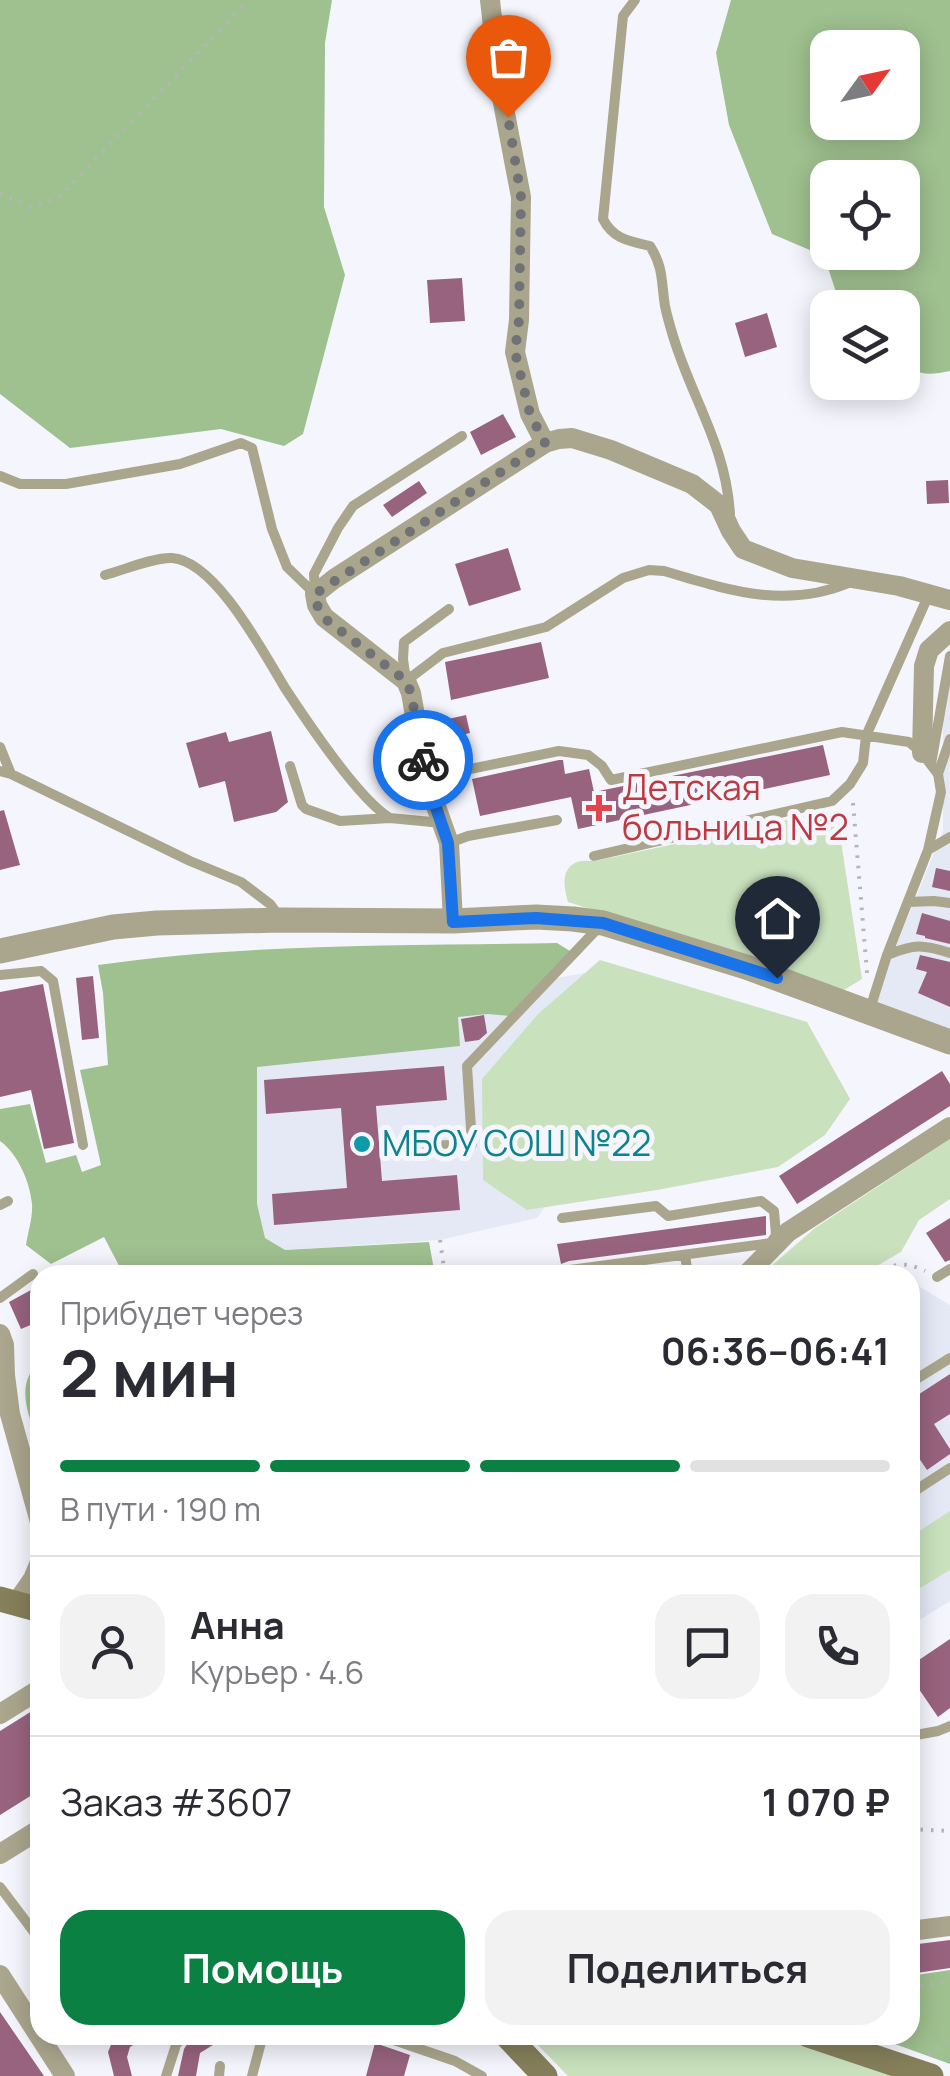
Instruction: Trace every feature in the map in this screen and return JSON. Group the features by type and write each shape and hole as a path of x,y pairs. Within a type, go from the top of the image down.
{"main road":[{"path":"514,2045 540,2075"},
{"path":"847,2045 928,2066"}],"street":[{"path":"490,0 499,82 521,197 515,352 530,414 545,443"},
{"path":"453,922 446,833 426,778 406,681 324,618 315,594 545,443 572,438 692,484 718,505 743,549 759,556 792,568 950,600"},
{"path":"930,763 924,666 928,650 950,631"},
{"path":"8,962 114,927 157,922 453,922 536,918 603,923 746,967 950,1042"},
{"path":"754,1265 783,1230 950,1127"},
{"path":"0,1334 10,1414 30,1486"},
{"path":"0,1714 30,1695"},
{"path":"0,1854 30,1835"},
{"path":"920,1930 950,1926"},
{"path":"0,1975 30,2022"},
{"path":"45,2045 65,2076"}],"lane":[{"path":"635,0 623,16 603,218 609,231 623,240 650,246 660,263 665,307 674,339 721,460 730,531"},
{"path":"315,594 314,574 353,506 462,436"},
{"path":"0,476 20,484 66,484 180,464 248,444 272,529 287,566 315,594"},
{"path":"106,576 174,558 193,566 217,586 238,610 287,691 331,753 371,804 390,818"},
{"path":"449,609 404,642 406,681 443,653 546,627 623,578 649,570 750,594 785,597 827,592 859,579"},
{"path":"594,856 832,802 850,784 862,763 866,736 929,594"},
{"path":"930,763 950,656"},
{"path":"426,778 560,751 588,755 602,766 610,780 842,732 909,742 930,763 942,792 928,850 869,1012"},
{"path":"930,763 950,738"},
{"path":"0,746 5,772 241,882 258,892 281,920"},
{"path":"290,766 302,805 340,820 390,818 468,836 557,820"},
{"path":"928,850 950,837"},
{"path":"908,902 950,903"},
{"path":"405,1147 472,1144 467,1066 603,923"},
{"path":"887,955 912,946 950,953"},
{"path":"8,962 41,971 53,981 83,1145"},
{"path":"562,1218 656,1206 668,1216 761,1201 774,1211 783,1230 771,1244 608,1265"},
{"path":"685,1255 686,1265"},
{"path":"937,1277 950,1268"},
{"path":"0,1298 30,1276"},
{"path":"920,1377 950,1358"},
{"path":"920,1488 950,1468"},
{"path":"920,1734 950,1726"},
{"path":"0,1887 30,1927"},
{"path":"166,2076 176,2045"},
{"path":"252,2076 260,2045"},
{"path":"408,2045 455,2061 482,2076"}],"path":[{"path":"0,194 30,207 58,198 249,0"},
{"path":"854,810 866,974"},
{"path":"440,1240 444,1265"},
{"path":"920,1268 937,1277"},
{"path":"920,1830 950,1831"},
{"path":"920,1986 950,1981"},
{"path":"928,2066 950,2042"}],"shaded area":[{"path":"950,645 950,1042 869,1012 943,831 943,668"},
{"path":"602,970 807,1022 850,1099 763,1156 551,1198 537,1218 440,1240 285,1250 225,1240 245,1033"},
{"path":"920,1287 950,1305 950,1601 920,1620"}],"green space":[{"path":"0,0 332,0 325,43 324,207 345,275 303,434 284,446 221,429 70,448 0,394"},
{"path":"731,0 950,0 950,371 920,372 920,290 835,290 829,270 920,270 920,160 810,160 810,250 772,234 729,125 716,53"},
{"path":"815,814 830,817 839,828 862,979 844,990 568,902 566,874 577,862"},
{"path":"557,943 570,951 510,1016 458,1017 460,1046 257,1067 257,1204 265,1238 285,1250 429,1242 433,1265 119,1265 104,1237 51,1264 26,1245 31,1196 18,1161 0,1141 0,1109 30,1104 46,1163 76,1155 82,1172 101,1165 80,1070 108,1065 98,965 212,953"},
{"path":"600,960 807,1022 850,1099 825,1135 778,1167 527,1210 483,1180 482,1079 538,1014"},
{"path":"950,1139 950,1199 919,1220 901,1252 878,1265 772,1265 815,1228"},
{"path":"30,1374 30,1416 25,1390"},
{"path":"950,1511 950,1570 920,1588 920,1530"},
{"path":"950,1970 950,2064 898,2045 920,2045 920,1974"},
{"path":"538,2045 813,2045 898,2076 568,2076"}],"building":[{"path":"462,278 465,321 430,323 427,280"},
{"path":"767,313 777,347 745,357 735,323"},
{"path":"503,414 516,437 481,455 470,432"},
{"path":"948,480 949,503 927,504 926,481"},
{"path":"419,481 427,493 392,517 383,505"},
{"path":"508,548 521,590 469,606 455,564"},
{"path":"541,642 549,678 451,700 445,662"},
{"path":"466,715 470,733 448,738 444,720"},
{"path":"271,731 288,802 276,812 234,822 225,781 199,788 186,743 226,732 229,742"},
{"path":"823,745 830,775 578,829 571,797 480,816 472,779 563,760 565,774 589,769 594,792"},
{"path":"4,810 20,865 0,870 0,811"},
{"path":"936,868 950,871 950,891 932,887"},
{"path":"922,913 950,921 950,944 916,934"},
{"path":"920,955 950,962 950,1007 918,993 927,972 916,969"},
{"path":"93,976 99,1038 82,1040 76,978"},
{"path":"43,984 74,1143 44,1149 31,1090 0,1097 0,992"},
{"path":"484,1015 487,1033 479,1040 465,1042 461,1019"},
{"name":"МБОУ СОШ №22","path":"444,1066 447,1100 376,1106 382,1181 457,1175 460,1210 274,1225 272,1194 347,1188 341,1108 266,1114 264,1080"},
{"path":"942,1071 950,1084 950,1106 797,1204 779,1176"},
{"path":"766,1216 766,1235 561,1264 557,1244"},
{"path":"950,1218 950,1260 945,1262 926,1233"},
{"path":"30,1290 30,1325 21,1329 9,1302"},
{"path":"950,1374 950,1414 934,1424 950,1454 927,1470 920,1460 920,1394"},
{"path":"950,1639 950,1708 938,1717 920,1691 920,1659"},
{"path":"30,1712 30,1796 0,1815 0,1731"},
{"path":"950,1940 950,1968 920,1972 920,1944"},
{"path":"0,2012 44,2076 0,2076"},
{"path":"111,2045 133,2045 127,2057 132,2076 114,2076 108,2052"},
{"path":"187,2045 213,2045 200,2053 196,2076 178,2076"},
{"path":"374,2045 410,2055 404,2076 366,2076"}],"way so far":[{"path":"423,760 406,681 324,618 315,594 545,443 530,414 515,352 521,197 508,117"}],"place":[{"name":"Детская больница №2","path":"599,808"},
{"name":"МБОУ СОШ №22","path":"362,1144"}],"route":[{"path":"423,760 448,843 453,922 536,918 603,923 777,978"}]}
